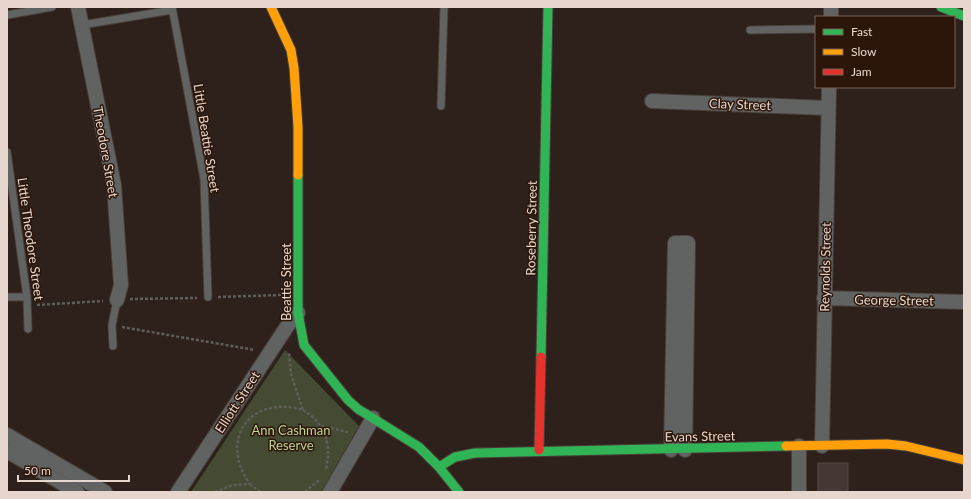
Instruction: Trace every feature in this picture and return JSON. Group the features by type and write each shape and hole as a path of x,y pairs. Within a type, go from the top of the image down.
{"street":[{"name":"Theodore Street","path":"78,7 114,185 121,285 117,300"},
{"name":"Beattie Street","path":"271,7 291,50 295,74 298,168 298,313 301,335 308,352 348,400 358,409 419,447 459,492"},
{"name":"Roseberry Street","path":"538,450 548,7"},
{"path":"941,7 964,16"},
{"name":"Reynolds Street","path":"822,446 829,88"},
{"name":"Clay Street","path":"652,101 828,108"},
{"path":"671,450 675,243 688,243 685,450"},
{"name":"George Street","path":"824,298 964,302"},
{"name":"Elliott Street","path":"178,492 288,325 298,313"},
{"path":"673,341 687,341"},
{"path":"330,492 373,418"},
{"path":"7,435 52,469 77,492"},
{"name":"Evans Street","path":"438,467 455,457 467,454 538,450 685,450 887,444 906,446 964,460"},
{"path":"798,446 799,492"},
{"path":"7,451 105,492"}],"lane":[{"path":"7,15 52,7"},
{"path":"441,106 444,7"},
{"path":"82,25 172,8"},
{"name":"Little Beattie Street","path":"172,8 204,179 208,297"},
{"path":"750,30 815,30"},
{"name":"Little Theodore Street","path":"7,152 28,305 28,329"},
{"path":"7,297 27,297"},
{"name":"Theodore Street","path":"113,346 112,325 117,300"}],"path":[{"path":"28,305 117,300 288,294"},
{"path":"112,325 255,350"},
{"path":"288,325 291,374 303,410"},
{"path":"260,492 250,484 242,473 237,459 237,445 241,431 249,419 261,410 275,406 289,406 303,410 316,419 321,426 327,439 329,454 323,474"},
{"path":"321,426 349,433"},
{"path":"305,492 320,479"},
{"path":"216,492 233,485 250,484"}],"green space":[{"name":"Ann Cashman Reserve","path":"285,350 359,426 321,492 191,492"}],"building":[{"path":"818,463 848,463 848,492 818,492"}],"traffic: fast":[{"path":"541,357 548,7"},
{"path":"941,7 964,16"},
{"path":"298,175 298,313 304,345 348,400 358,409 419,447 439,467 459,492"},
{"path":"439,467 455,457 475,453 786,446"}],"traffic: slow":[{"path":"271,7 291,50 294,68 298,127 298,175"},
{"path":"786,446 887,444 906,446 964,460"}],"traffic: jam":[{"path":"539,450 541,357"}]}
